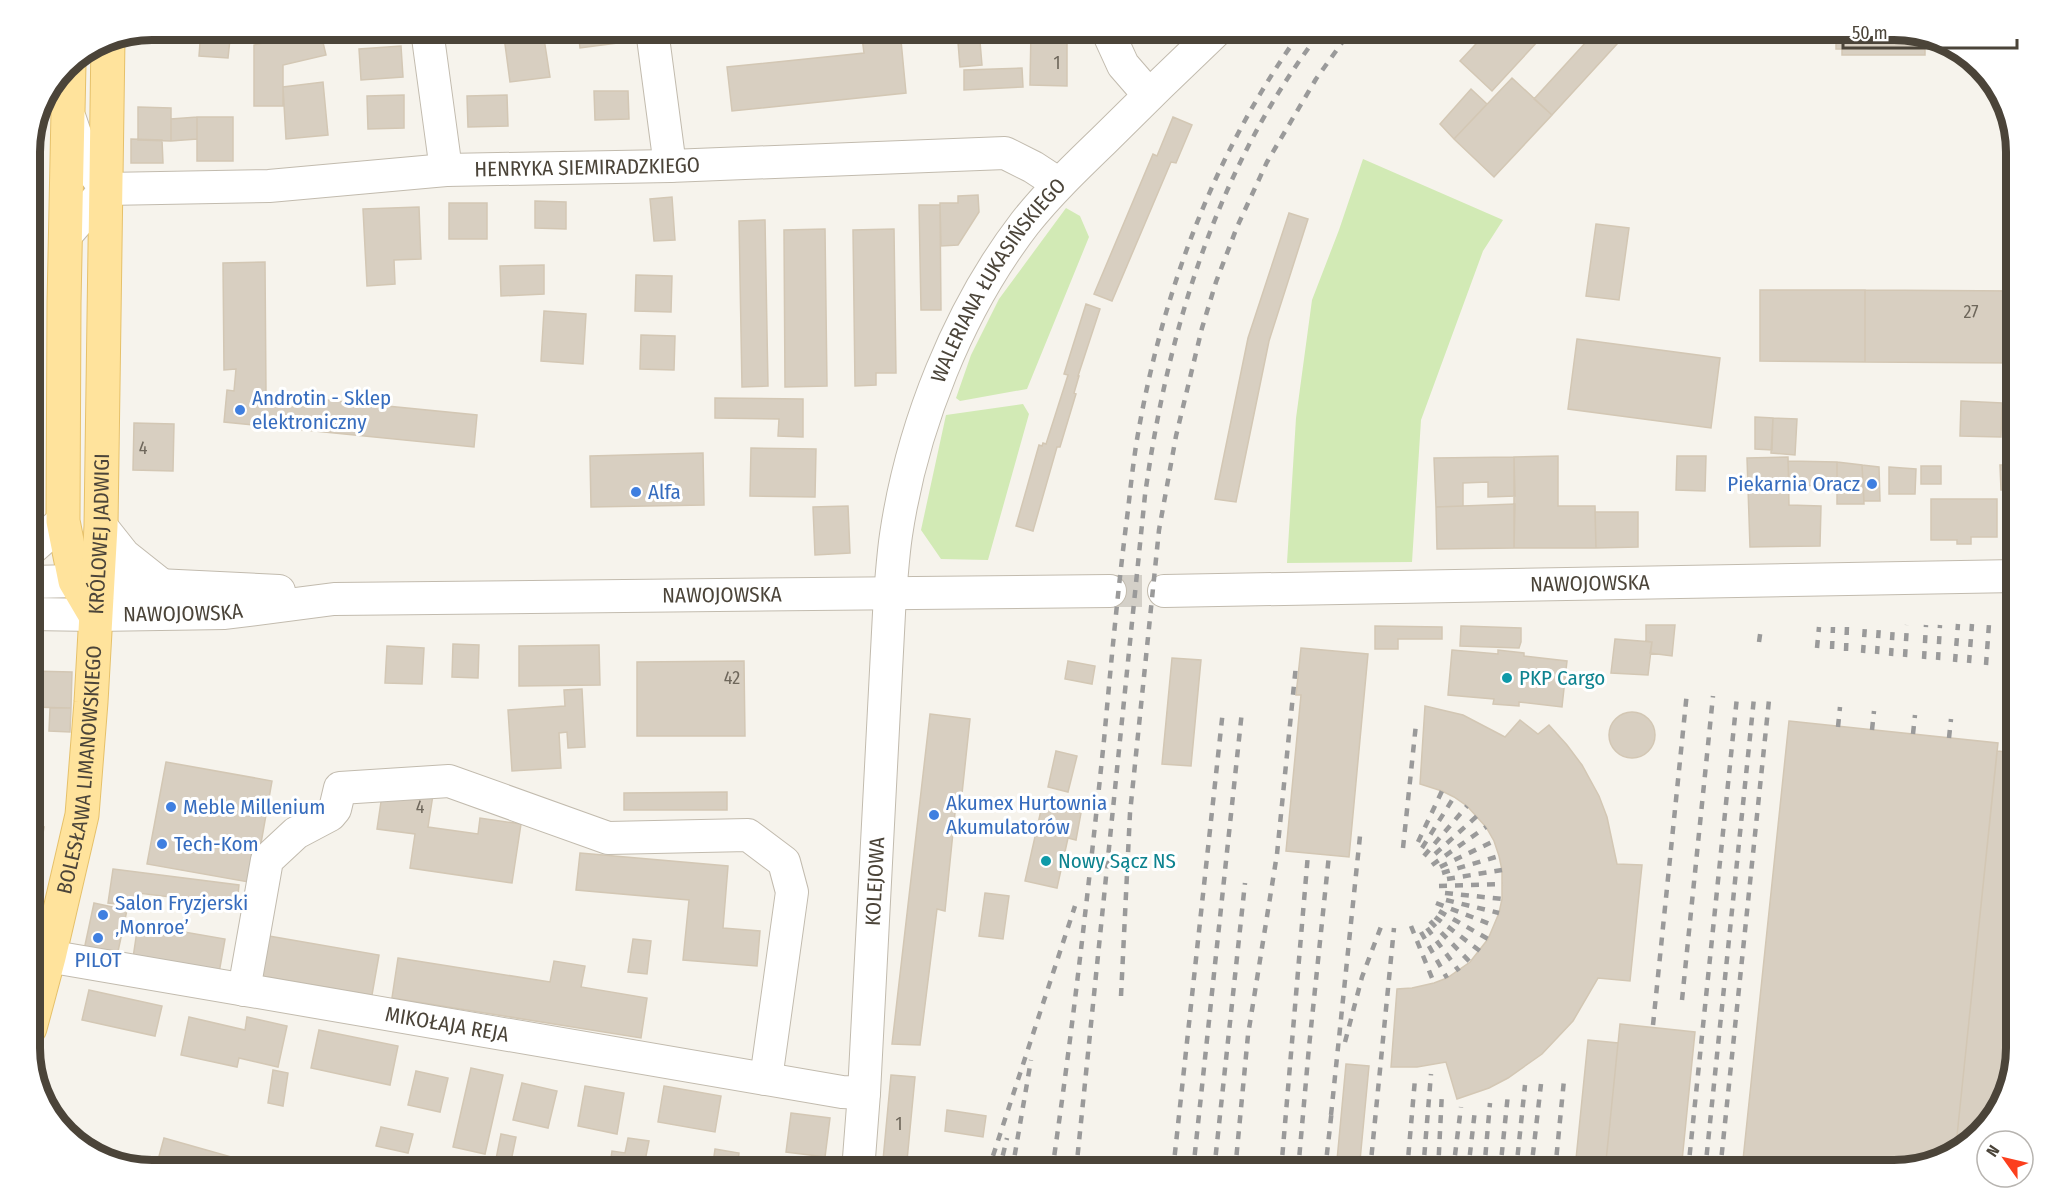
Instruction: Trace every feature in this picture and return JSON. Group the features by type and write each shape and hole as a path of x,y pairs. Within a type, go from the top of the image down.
{"main road":[{"name":"KRÓLOWEJ JADWIGI","path":"87,582 101,526 108,50"},
{"name":"KRÓLOWEJ JADWIGI","path":"69,78 63,521 87,582 95,615"},
{"name":"BOLESŁAWA LIMANOWSKIEGO","path":"41,952 82,815 95,657 95,615"}],"street":[{"path":"428,40 446,170"},
{"path":"653,40 670,166"},
{"path":"1112,40 1123,65 1149,95"},
{"name":"WALERIANA ŁUKASIŃSKIEGO","path":"890,594 896,536 913,454 948,354 995,264 1025,223 1059,184 1207,40"},
{"path":"65,236 106,189 84,160 68,114"},
{"name":"HENRYKA SIEMIRADZKIEGO","path":"106,189 269,186 446,170 670,166 1005,153 1059,184"},
{"path":"41,540 63,521"},
{"path":"101,526 124,555 163,586"},
{"name":"NAWOJOWSKA","path":"1164,591 2006,576"},
{"name":"NAWOJOWSKA","path":"41,582 282,591 334,599"},
{"name":"NAWOJOWSKA","path":"41,614 225,613 334,599 1110,591"},
{"name":"KOLEJOWA","path":"859,1160 890,594"},
{"path":"244,990 267,860 296,833 330,815 335,809 340,788 449,781 608,838 748,835 784,862 792,892 766,1079"},
{"name":"MIKOŁAJA REJA","path":"41,955 842,1092 864,1093"}],"green space":[{"path":"1363,159 1503,220 1483,251 1421,420 1412,562 1287,563 1296,418 1312,300"},
{"path":"1066,208 1080,216 1089,237 1027,389 960,401 956,398 971,355 999,299"},
{"path":"1023,404 1029,414 988,560 941,559 921,530 946,415"}],"building":[{"path":"200,40 230,40 228,58 199,56"},
{"path":"276,40 322,40 326,55 283,65 283,106 254,106 254,45"},
{"path":"504,40 544,40 550,77 510,82"},
{"path":"579,40 617,40 617,43 580,48"},
{"path":"862,40 901,40 906,93 732,111 727,67 864,53"},
{"path":"958,40 980,40 982,65 960,67"},
{"path":"1031,40 1067,40 1067,86 1030,85"},
{"path":"1480,40 1538,41 1492,91 1460,61"},
{"path":"1588,40 1621,40 1552,115 1534,99"},
{"path":"1836,40 1909,41 1925,45 1925,55 1842,55 1842,49 1836,49"},
{"path":"401,46 403,77 361,80 359,49"},
{"path":"1022,68 1023,87 964,90 964,70"},
{"path":"1512,78 1552,115 1494,177 1454,139"},
{"path":"323,82 328,135 286,139 283,87"},
{"path":"1471,89 1487,104 1454,139 1440,124"},
{"path":"594,91 628,91 629,119 595,120"},
{"path":"404,95 404,128 368,129 367,96"},
{"path":"507,95 508,126 468,127 467,96"},
{"path":"138,107 171,108 171,141 138,140"},
{"path":"197,117 233,117 233,161 197,161"},
{"path":"197,117 197,139 171,141 171,119"},
{"path":"1173,117 1192,125 1176,163 1171,162 1112,301 1094,294 1153,154 1157,156"},
{"path":"131,139 162,140 163,163 131,163"},
{"path":"978,195 979,212 958,245 941,246 940,203 958,203 958,196"},
{"path":"672,197 675,240 654,241 650,199"},
{"path":"535,201 566,202 566,229 535,228"},
{"path":"449,203 487,203 487,239 449,239"},
{"path":"919,205 940,205 941,310 921,310"},
{"path":"419,207 421,259 394,260 395,284 367,286 363,209"},
{"path":"1289,213 1308,219 1269,341 1236,502 1215,499 1248,338"},
{"path":"765,220 768,386 742,387 739,221"},
{"path":"1596,224 1629,228 1619,300 1586,296"},
{"path":"825,229 827,386 785,387 784,230"},
{"path":"894,229 896,373 876,373 876,385 855,386 853,230"},
{"path":"265,262 266,394 477,415 474,447 224,422 227,390 234,391 236,369 224,370 223,263"},
{"path":"544,265 544,294 501,296 500,266"},
{"path":"636,275 672,276 671,312 635,311"},
{"path":"1760,290 1865,290 1865,362 1760,361"},
{"path":"1865,290 2006,291 2006,363 1865,362"},
{"path":"1086,304 1100,309 1033,531 1016,526 1039,445 1046,444 1068,375 1064,374"},
{"path":"544,311 586,314 583,364 541,361"},
{"path":"641,335 675,336 674,370 640,369"},
{"path":"1577,339 1720,358 1711,428 1568,409"},
{"path":"715,398 803,399 803,437 778,436 779,419 715,418"},
{"path":"1961,401 2002,403 2001,437 1960,436"},
{"path":"1755,417 1773,418 1772,450 1755,449"},
{"path":"1773,418 1797,419 1795,455 1771,453"},
{"path":"134,423 174,424 173,471 133,470"},
{"path":"751,448 816,449 815,497 750,496"},
{"path":"703,453 704,505 591,507 590,456"},
{"path":"1558,456 1558,506 1595,506 1596,548 1514,548 1514,457"},
{"path":"1677,456 1706,456 1705,491 1676,490"},
{"path":"1514,457 1515,496 1488,497 1488,482 1463,483 1463,506 1436,507 1434,458"},
{"path":"1788,457 1789,505 1821,506 1820,546 1750,547 1747,458"},
{"path":"1788,461 1837,462 1837,485 1789,486"},
{"path":"1837,462 1862,465 1864,504 1837,504"},
{"name":"Piekarnia Oracz","path":"1862,465 1879,467 1880,501 1864,501"},
{"path":"2000,465 2006,465 2006,490 2001,490"},
{"path":"1921,466 1941,466 1941,484 1921,484"},
{"path":"1889,467 1916,469 1915,494 1889,494"},
{"path":"1931,499 1997,499 1997,537 1971,537 1971,544 1957,544 1957,540 1931,540"},
{"path":"1515,504 1514,548 1437,549 1436,507"},
{"path":"848,506 850,553 815,555 813,507"},
{"path":"1595,512 1638,512 1638,547 1596,548"},
{"path":"1646,625 1675,625 1672,656 1650,653 1652,642 1646,641"},
{"path":"1375,626 1442,627 1442,639 1398,639 1398,649 1375,649"},
{"path":"1461,626 1521,628 1521,642 1519,648 1460,646"},
{"path":"1615,639 1652,642 1648,675 1611,673"},
{"path":"453,644 479,645 478,678 452,677"},
{"path":"599,645 600,685 519,686 519,646"},
{"path":"387,646 424,648 422,684 385,683"},
{"path":"1301,648 1368,654 1349,857 1286,851 1301,695 1296,695"},
{"name":"PKP Cargo","path":"1452,650 1498,654 1498,650 1524,653 1524,656 1567,661 1562,707 1519,702 1519,706 1493,704 1494,699 1448,695"},
{"path":"1172,658 1201,660 1191,766 1162,764"},
{"path":"744,661 745,736 637,736 637,662"},
{"path":"1068,661 1095,666 1092,684 1065,679"},
{"path":"41,671 72,672 71,708 41,707"},
{"path":"582,689 585,747 568,748 567,732 559,733 561,768 512,771 508,710 565,706 564,690"},
{"path":"1425,706 1463,715 1505,737 1520,720 1538,734 1549,725 1582,765 1599,796 1607,817 1617,864 1642,865 1630,981 1598,978 1573,1021 1542,1054 1508,1078 1489,1088 1457,1099 1446,1062 1417,1067 1391,1067 1397,989 1434,983 1447,978 1470,962 1488,939 1499,913 1502,899 1502,870 1494,841 1486,827 1467,806 1442,791 1420,784"},
{"path":"50,708 71,708 70,732 49,731"},
{"path":"1632,712 1648,719 1655,735 1648,751 1632,758 1616,751 1609,735 1616,719"},
{"path":"930,714 970,719 961,803 956,803 945,911 937,909 920,1045 892,1044"},
{"path":"1789,721 1998,743 1956,1141 1937,1152 1909,1160 1743,1160"},
{"path":"1056,751 1077,756 1068,792 1048,787"},
{"path":"1997,751 2006,752 2006,1063 1998,1091 1991,1104 1974,1128 1956,1141"},
{"path":"166,762 272,781 254,883 147,864"},
{"path":"383,788 433,795 428,827 478,834 480,818 521,824 512,883 410,868 415,834 377,829"},
{"path":"727,792 727,810 624,810 624,793"},
{"name":"Nowy Sącz NS","path":"1044,797 1075,804 1073,812 1081,813 1076,840 1068,838 1057,888 1025,881"},
{"path":"41,827 44,827 41,846"},
{"path":"580,853 728,866 723,928 760,931 757,966 683,960 689,900 576,890"},
{"path":"113,869 239,885 237,905 138,893 137,906 108,903"},
{"path":"985,893 1009,896 1003,939 979,936"},
{"path":"94,903 127,910 117,956 84,950"},
{"path":"138,924 225,939 219,973 133,958"},
{"path":"269,936 379,955 372,995 262,976"},
{"path":"633,939 651,941 647,974 628,972"},
{"path":"398,958 550,982 554,961 585,966 581,987 647,998 641,1038 392,998"},
{"path":"89,990 162,1006 155,1036 82,1020"},
{"path":"189,1017 245,1030 247,1017 287,1026 278,1067 239,1058 237,1067 181,1055"},
{"path":"1620,1024 1695,1032 1682,1160 1606,1160"},
{"path":"319,1030 398,1046 390,1085 311,1068"},
{"path":"1588,1040 1618,1043 1606,1160 1576,1160"},
{"path":"1346,1064 1369,1066 1360,1160 1337,1160"},
{"path":"471,1068 503,1075 485,1154 453,1147"},
{"path":"273,1070 288,1073 283,1106 268,1103"},
{"path":"416,1071 448,1078 440,1112 408,1105"},
{"path":"891,1075 915,1077 907,1160 883,1160"},
{"path":"522,1083 557,1091 548,1128 513,1120"},
{"path":"585,1086 624,1093 617,1134 578,1126"},
{"path":"664,1086 721,1096 715,1132 658,1122"},
{"path":"947,1110 986,1116 983,1137 945,1131"},
{"path":"791,1113 830,1118 825,1157 786,1152"},
{"path":"381,1127 413,1134 408,1153 376,1146"},
{"path":"501,1134 516,1137 511,1160 496,1160"},
{"path":"164,1138 242,1160 158,1160"},
{"path":"628,1138 649,1141 645,1160 611,1160 612,1151 625,1153"},
{"path":"715,1149 739,1153 738,1160 714,1160"}],"tunnel":[{"path":"1110,591 1164,591"}],"railway":[{"path":"1054,1160 1086,902 1131,479 1150,374 1163,322 1198,219 1244,122 1295,40"},
{"path":"1077,1160 1145,495 1168,371 1203,250 1226,192 1285,82 1315,40"},
{"path":"1121,996 1130,813 1159,530 1176,436 1202,328 1216,282 1237,227 1267,162 1316,79 1344,40"},
{"path":"1955,662 1958,624"},
{"path":"1969,663 1972,624"},
{"path":"1986,665 1989,624"},
{"path":"1891,656 1893,625"},
{"path":"1905,657 1907,625"},
{"path":"1924,659 1926,625"},
{"path":"1938,660 1940,625"},
{"path":"1846,651 1847,626"},
{"path":"1863,653 1865,626"},
{"path":"1877,654 1879,626"},
{"path":"1817,648 1819,627"},
{"path":"1832,649 1833,627"},
{"path":"1759,642 1761,628"},
{"path":"1236,1160 1248,1035 1277,854 1296,665"},
{"path":"1653,1025 1687,692"},
{"path":"1682,1000 1713,696"},
{"path":"1689,1160 1737,697"},
{"path":"1706,1160 1754,698"},
{"path":"1721,1160 1769,700"},
{"path":"1838,727 1840,707"},
{"path":"1174,1160 1223,710"},
{"path":"1194,1160 1242,711"},
{"path":"1872,730 1874,711"},
{"path":"1913,734 1915,715"},
{"path":"1949,738 1951,719"},
{"path":"1403,848 1416,724"},
{"path":"1418,842 1442,791"},
{"path":"1422,848 1454,797"},
{"path":"1424,856 1467,806"},
{"path":"1435,854 1477,816"},
{"path":"1432,865 1486,827"},
{"path":"1331,1115 1360,836"},
{"path":"1440,867 1494,841"},
{"path":"1282,1160 1308,854"},
{"path":"1299,1160 1329,855"},
{"path":"1442,873 1499,856"},
{"path":"1447,879 1502,870"},
{"path":"1215,1160 1245,883"},
{"path":"1439,886 1503,884"},
{"path":"1445,893 1502,899"},
{"path":"1446,900 1499,913"},
{"path":"1436,903 1495,926"},
{"path":"992,1160 1075,906"},
{"path":"1439,911 1488,939"},
{"path":"1435,917 1480,951"},
{"path":"1430,921 1470,962"},
{"path":"1345,1042 1362,977 1382,924"},
{"path":"1411,926 1434,983"},
{"path":"1371,1160 1394,928"},
{"path":"1427,928 1459,971"},
{"path":"1421,932 1447,978"},
{"path":"1014,1160 1031,1060"},
{"path":"1424,1160 1431,1074"},
{"path":"1408,1160 1415,1079"},
{"path":"1556,1160 1564,1080"},
{"path":"1532,1160 1541,1084"},
{"path":"1517,1160 1525,1085"},
{"path":"1439,1160 1442,1092"},
{"path":"1501,1160 1508,1094"},
{"path":"1485,1160 1490,1103"},
{"path":"1454,1160 1461,1107"},
{"path":"1326,1160 1332,1109"},
{"path":"1469,1160 1475,1110"},
{"path":"1002,1160 1007,1138"}],"place":[{"name":"Androtin - Sklep elektroniczny","path":"240,410"},
{"name":"Piekarnia Oracz","path":"1872,484"},
{"name":"Alfa","path":"636,492"},
{"name":"PKP Cargo","path":"1507,678"},
{"name":"Meble Millenium","path":"171,807"},
{"name":"Akumex Hurtownia Akumulatorów","path":"934,815"},
{"name":"Tech-Kom","path":"162,844"},
{"name":"Nowy Sącz NS","path":"1046,861"},
{"name":"Salon Fryzjerski ‚Monroe’","path":"103,915"},
{"name":"PILOT","path":"98,938"}]}
